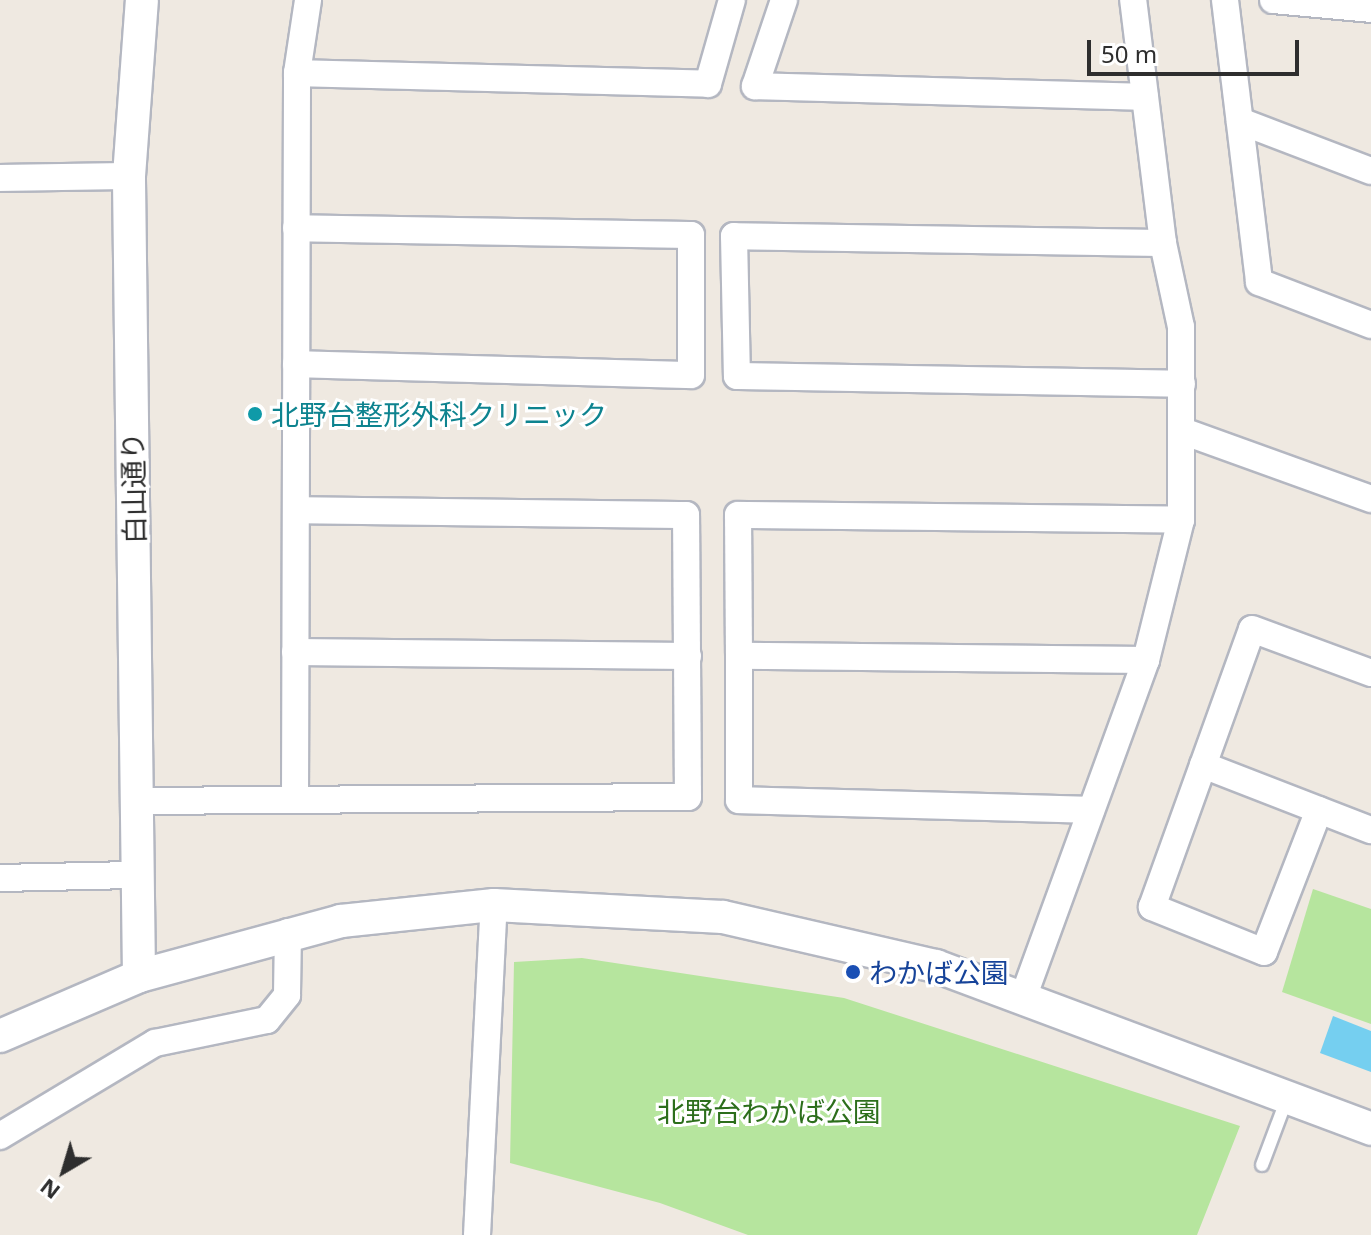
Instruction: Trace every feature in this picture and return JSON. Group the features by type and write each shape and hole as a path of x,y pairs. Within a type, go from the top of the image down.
{"street":[{"name":"白山通り","path":"139,976 129,176 142,0"},
{"path":"295,800 297,73 308,0"},
{"path":"297,73 708,84 732,0"},
{"path":"784,0 755,86 1145,97"},
{"path":"1023,998 1146,660 1181,520 1185,432 1181,327 1163,243 1133,0"},
{"path":"1225,0 1259,282 1371,325"},
{"path":"1273,0 1371,9"},
{"path":"1240,121 1371,171"},
{"path":"0,178 129,176"},
{"path":"296,228 691,235 691,375 296,364"},
{"path":"1163,243 734,236 737,376 1182,384"},
{"path":"1185,432 1371,499"},
{"path":"136,801 688,797 686,515 296,510"},
{"path":"1091,810 739,800 738,515 1181,520"},
{"path":"1319,810 1264,952 1152,907 1252,629 1371,673"},
{"path":"295,652 688,656"},
{"path":"739,656 1146,660"},
{"path":"1203,765 1371,830"},
{"path":"0,878 137,875"},
{"path":"477,1235 494,905"},
{"path":"0,1036 139,976 288,932 341,921 494,905 723,917 879,950 1023,998 1371,1129"},
{"path":"0,1136 120,1059 155,1043 267,1020 287,995 288,932"}],"lane":[{"path":"1262,1165 1287,1097"}],"green space":[{"path":"1313,889 1371,909 1371,1024 1282,992"},
{"name":"北野台わかば公園","path":"582,958 844,998 1240,1126 1197,1235 748,1235 660,1203 510,1163 514,962"}],"water":[{"path":"1333,1016 1371,1031 1371,1072 1320,1053"}],"place":[{"name":"北野台整形外科クリニック","path":"255,414"},
{"name":"わかば公園","path":"853,972"}]}
